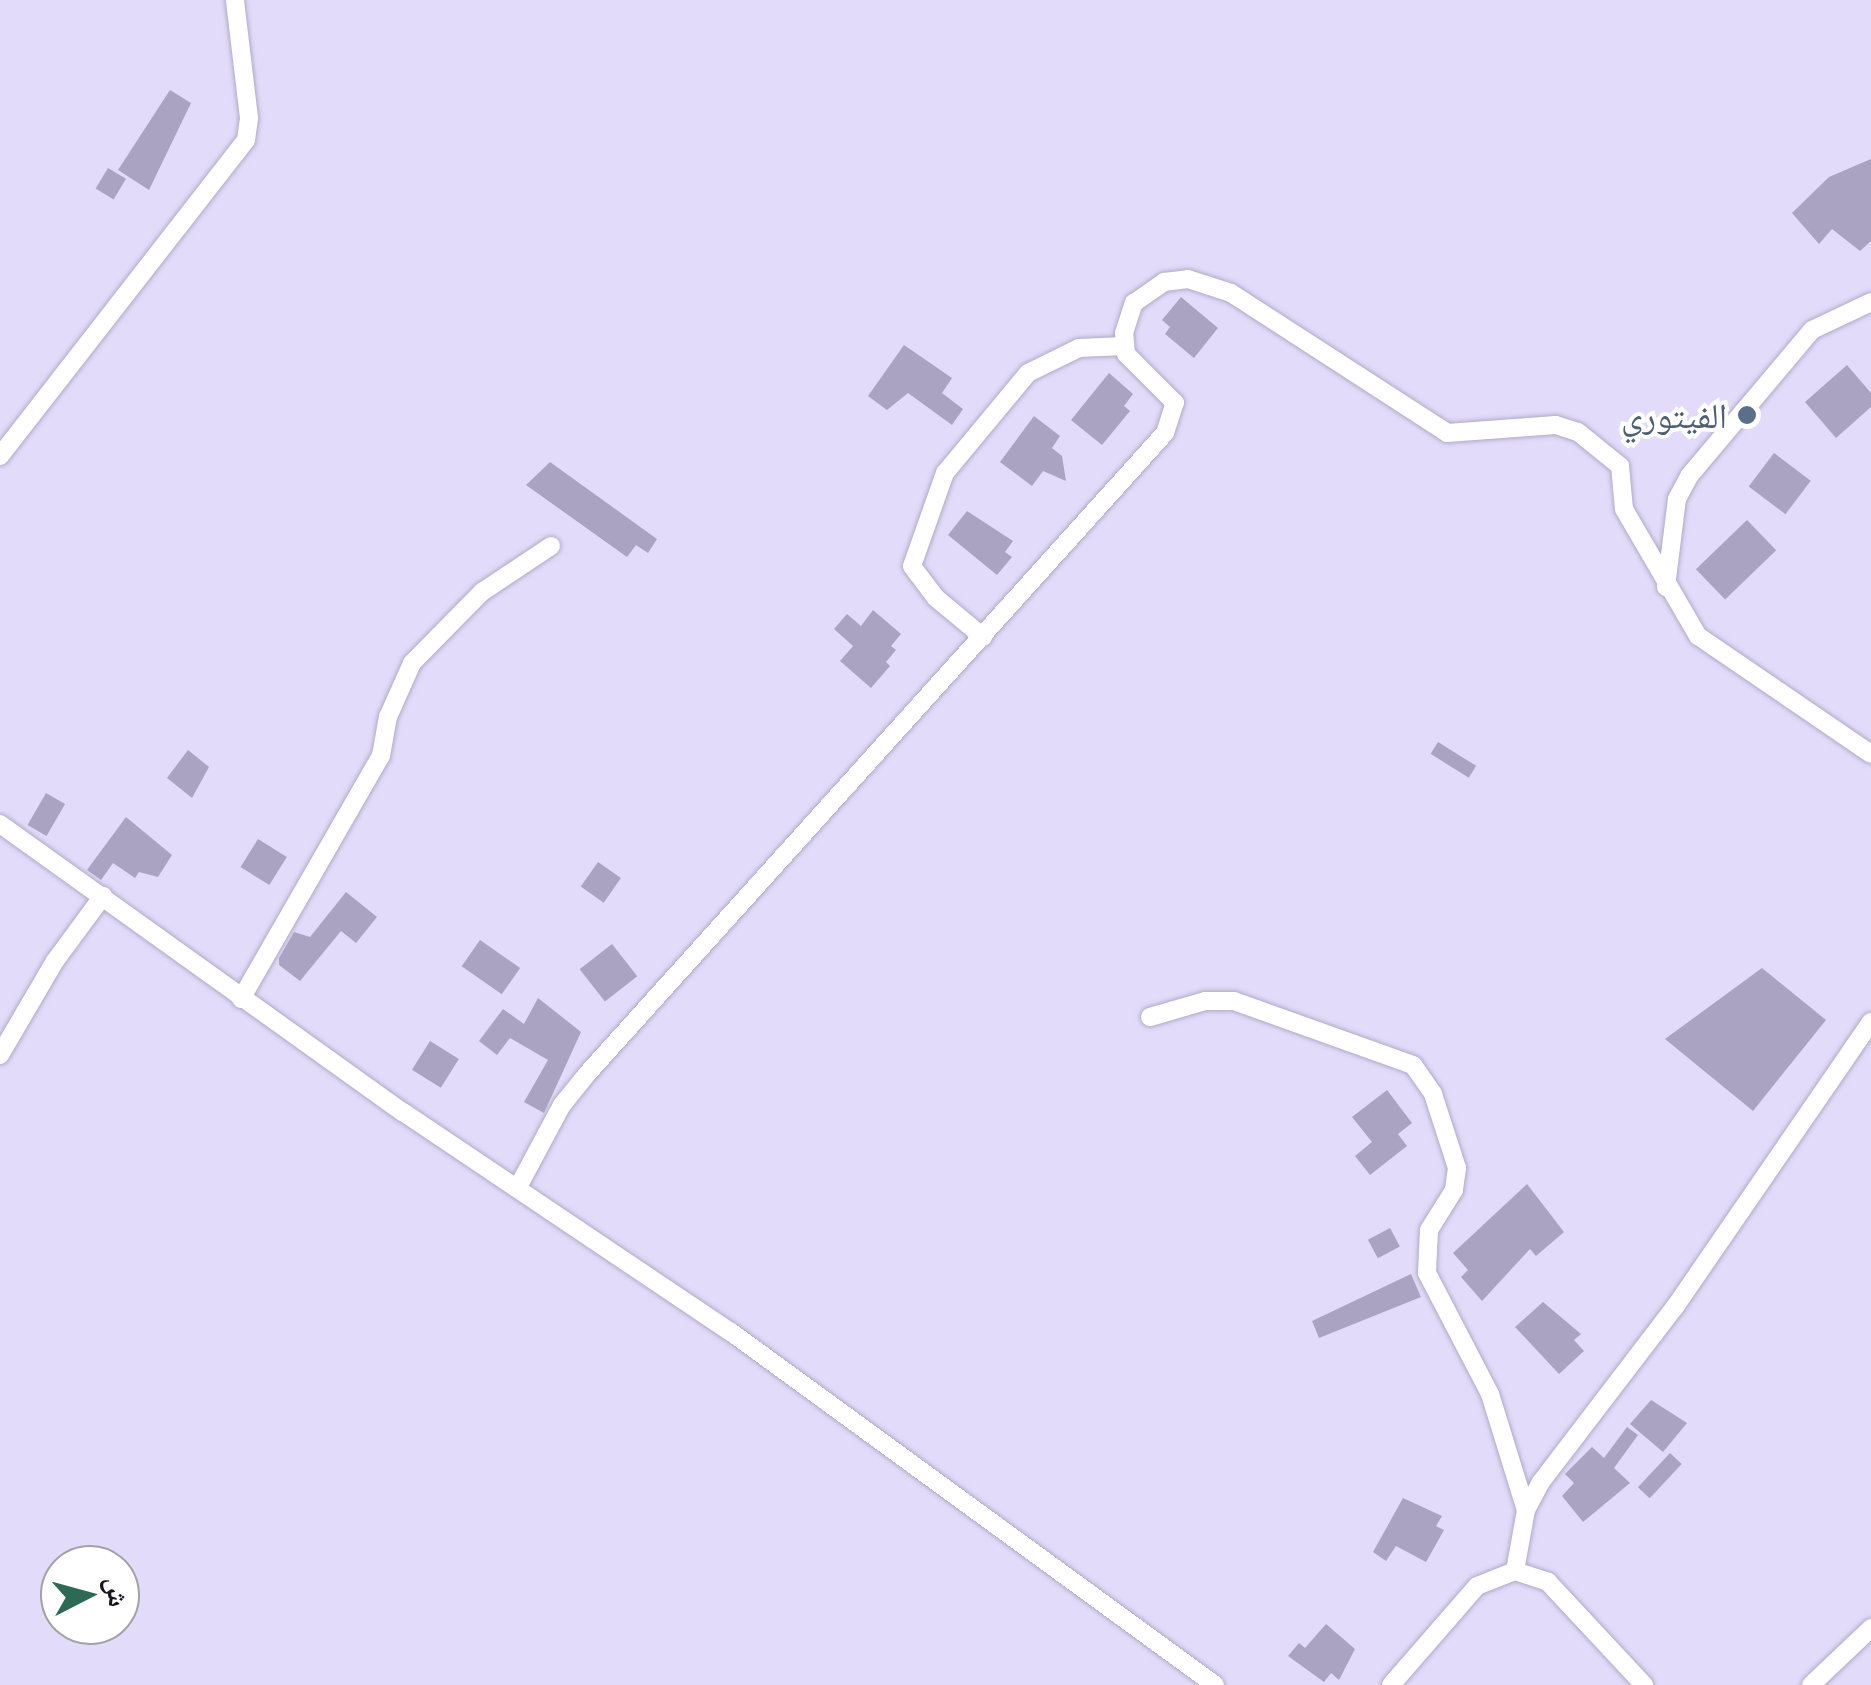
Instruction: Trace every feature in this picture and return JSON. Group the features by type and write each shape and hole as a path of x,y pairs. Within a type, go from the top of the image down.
{"street":[{"path":"0,456 246,140 250,118 235,0"},
{"path":"1124,346 1126,324 1142,296 1188,278 1260,309 1447,433 1556,424 1578,432 1620,466 1624,509 1684,620 1729,662 1871,754"},
{"path":"1666,588 1677,498 1690,476 1812,330 1871,302"},
{"path":"518,1188 562,1105 587,1074 983,637 1172,424 1170,394 1124,346 1079,348 1028,374 945,473 912,566 936,598 983,637"},
{"path":"241,999 381,756 388,717 412,663 482,592 552,546"},
{"path":"0,824 241,999 731,1332 1215,1685"},
{"path":"0,1056 55,961 103,896"},
{"path":"1150,1017 1205,1001 1234,1001 1412,1066 1432,1094 1457,1168 1454,1190 1428,1230 1427,1273 1490,1394 1526,1510"},
{"path":"1515,1571 1526,1510 1871,1022"},
{"path":"1391,1685 1477,1586 1515,1571 1548,1582 1644,1685"},
{"path":"1812,1685 1871,1628"}],"building":[{"path":"170,90 191,103 149,190 118,170"},
{"path":"1871,159 1871,241 1860,251 1832,229 1819,244 1792,213 1829,177"},
{"path":"108,168 126,179 114,199 96,189"},
{"path":"1181,297 1218,328 1194,358 1165,334 1170,327 1162,320"},
{"path":"904,345 952,378 942,393 963,409 952,425 908,393 887,410 868,396"},
{"path":"1847,365 1871,393 1871,407 1836,438 1805,402"},
{"path":"1109,373 1133,394 1124,406 1130,411 1102,445 1071,420"},
{"path":"1034,416 1060,436 1052,448 1062,456 1066,481 1043,471 1032,486 1000,462"},
{"path":"1774,453 1811,481 1785,514 1749,487"},
{"path":"550,462 657,539 648,553 636,545 627,557 526,485"},
{"path":"967,511 1013,541 1005,552 1012,557 997,575 948,535"},
{"path":"1747,520 1776,550 1725,600 1696,569"},
{"path":"873,610 901,634 891,646 896,650 886,662 890,666 871,688 840,661 853,646 834,629 847,614 861,626"},
{"path":"1438,742 1476,766 1469,778 1431,754"},
{"path":"188,750 209,767 192,798 167,778"},
{"path":"46,793 65,804 47,836 28,825"},
{"path":"126,817 172,855 158,877 139,872 135,878 113,863 101,880 87,870"},
{"path":"258,839 287,857 269,885 241,867"},
{"path":"598,862 621,878 604,903 581,887"},
{"path":"346,892 377,917 356,943 341,931 300,981 279,965 279,958 294,932 310,937"},
{"path":"480,940 520,968 502,994 462,966"},
{"path":"612,944 637,976 605,1002 580,969"},
{"path":"1762,968 1826,1020 1753,1111 1665,1039"},
{"path":"538,998 581,1032 544,1113 524,1102 548,1060 510,1038 497,1055 479,1041 503,1009 524,1024"},
{"path":"430,1041 459,1059 441,1088 412,1070"},
{"path":"1387,1090 1412,1123 1398,1134 1407,1146 1370,1175 1355,1156 1372,1142 1352,1117"},
{"path":"1527,1184 1564,1232 1536,1256 1530,1249 1482,1301 1461,1277 1468,1270 1453,1253"},
{"path":"1390,1228 1400,1247 1378,1258 1368,1240"},
{"path":"1411,1274 1421,1297 1319,1338 1312,1321"},
{"path":"1543,1302 1581,1334 1574,1340 1584,1351 1559,1374 1515,1327"},
{"path":"1651,1400 1687,1423 1663,1452 1630,1424"},
{"path":"1627,1427 1638,1435 1614,1468 1630,1483 1583,1522 1562,1496 1574,1483 1565,1474 1592,1447 1604,1458"},
{"path":"1670,1453 1682,1464 1650,1498 1638,1487"},
{"path":"1403,1498 1442,1516 1436,1526 1444,1530 1426,1562 1396,1546 1386,1561 1373,1552"},
{"path":"1326,1624 1355,1649 1339,1680 1331,1673 1324,1682 1288,1656 1299,1643 1305,1648"}],"place":[{"name":"الفيتوري","path":"1747,415"}]}
